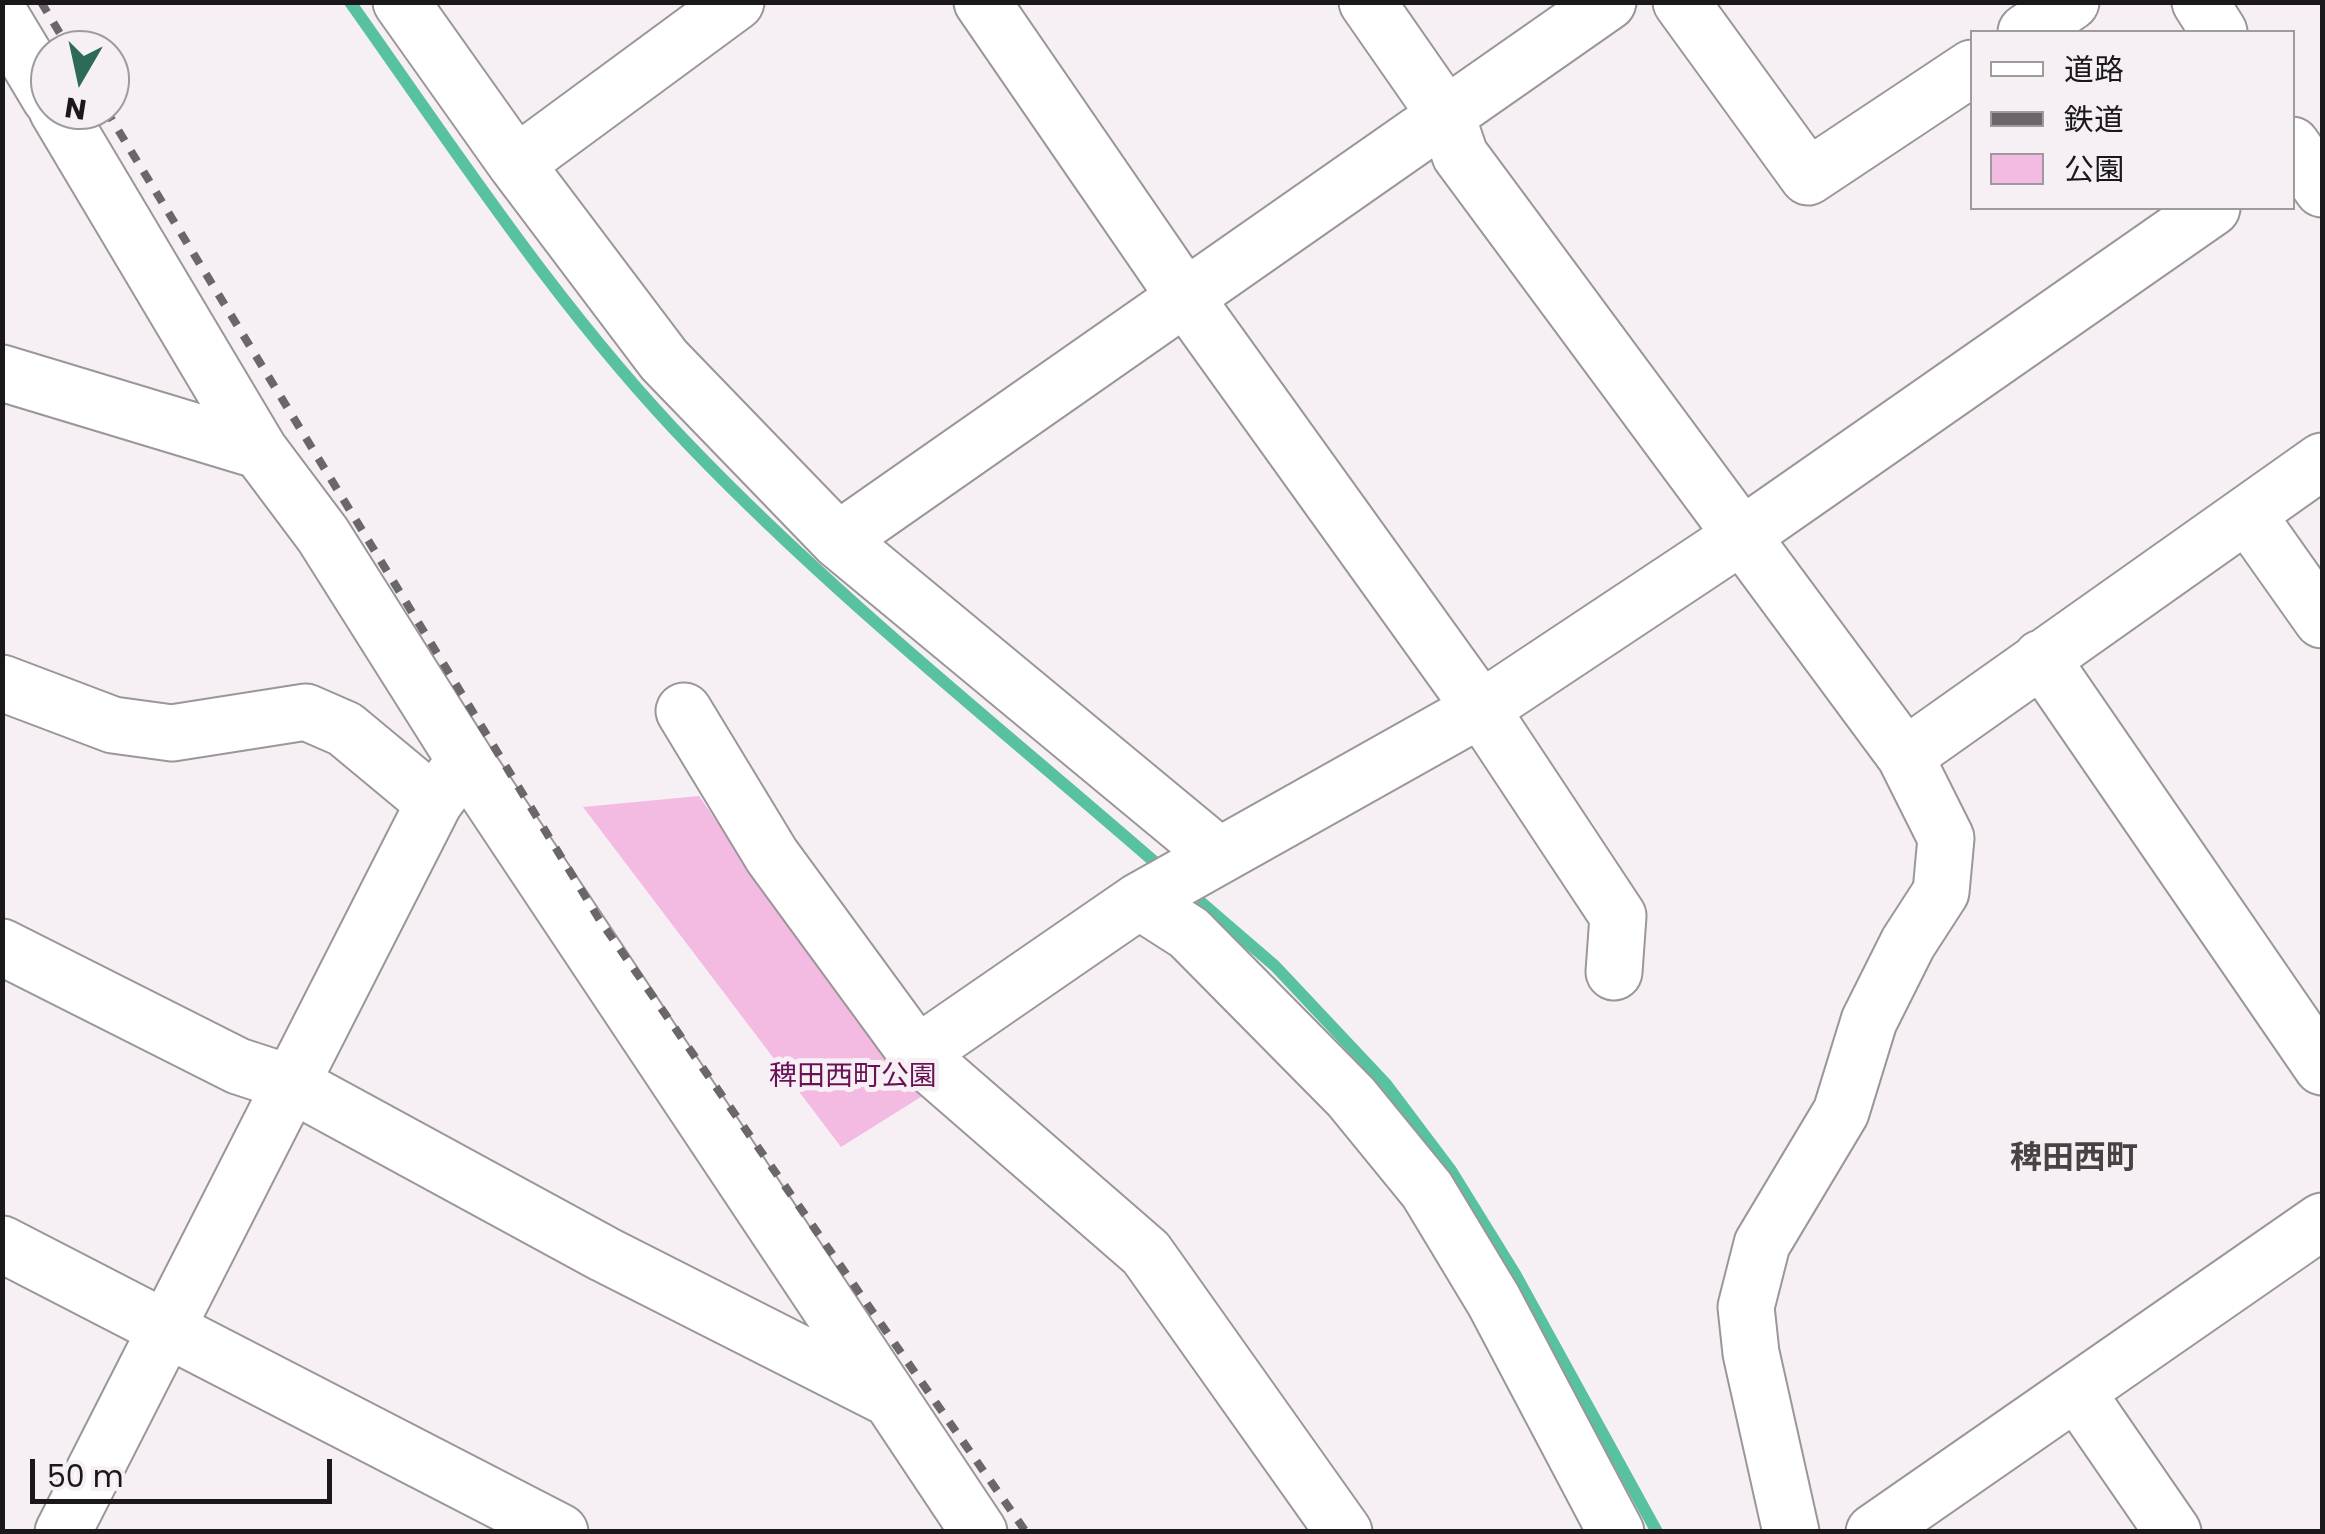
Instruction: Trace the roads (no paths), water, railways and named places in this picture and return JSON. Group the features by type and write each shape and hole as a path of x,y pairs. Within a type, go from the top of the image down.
{"street":[{"path":"401,2 516,164 664,360 838,540 1209,859"},
{"path":"516,164 736,2"},
{"path":"982,2 1187,300 1481,708 1618,916 1614,972"},
{"path":"1367,2 1447,117 1460,156 1905,756 1946,838 1941,892 1908,943 1870,1021 1841,1112 1762,1244 1746,1307 1751,1353 1791,1532"},
{"path":"838,540 1187,300 1608,2"},
{"path":"1681,2 1808,177 1970,69"},
{"path":"2029,30 2071,2"},
{"path":"2200,2 2219,30"},
{"path":"2,18 30,65"},
{"path":"69,130 260,452 324,536 466,760 979,1532"},
{"path":"918,1054 1146,897 1481,708 1740,537 2209,210"},
{"path":"2,373 260,452"},
{"path":"1905,756 2322,461"},
{"path":"2247,514 2322,620"},
{"path":"2041,658 2322,1066"},
{"path":"2,683 112,725 172,733 306,712 345,729 434,804"},
{"path":"684,711 772,856 918,1054 1146,1253 1344,1532"},
{"path":"63,1532 434,804 466,760"},
{"path":"1146,897 1189,933 1351,1097 1427,1190 1494,1301 1616,1532"},
{"path":"2,947 238,1066 290,1083 604,1254 887,1397"},
{"path":"1874,1532 2322,1221"},
{"path":"2,1244 560,1532"},
{"path":"2078,1394 2173,1532"}],"waterway":[{"path":"350,2 555,288 598,343 691,447 864,612 1165,871"},
{"path":"1188,891 1275,966 1386,1084 1450,1169 1515,1274 1657,1532"}],"railway":[{"path":"41,2 58,30"},
{"path":"118,130 599,919 1026,1532"}],"district":[{"name":"稗田西町","path":"2074,1160"}],"park label":[{"name":"稗田西町公園","path":"853,1078"}]}
